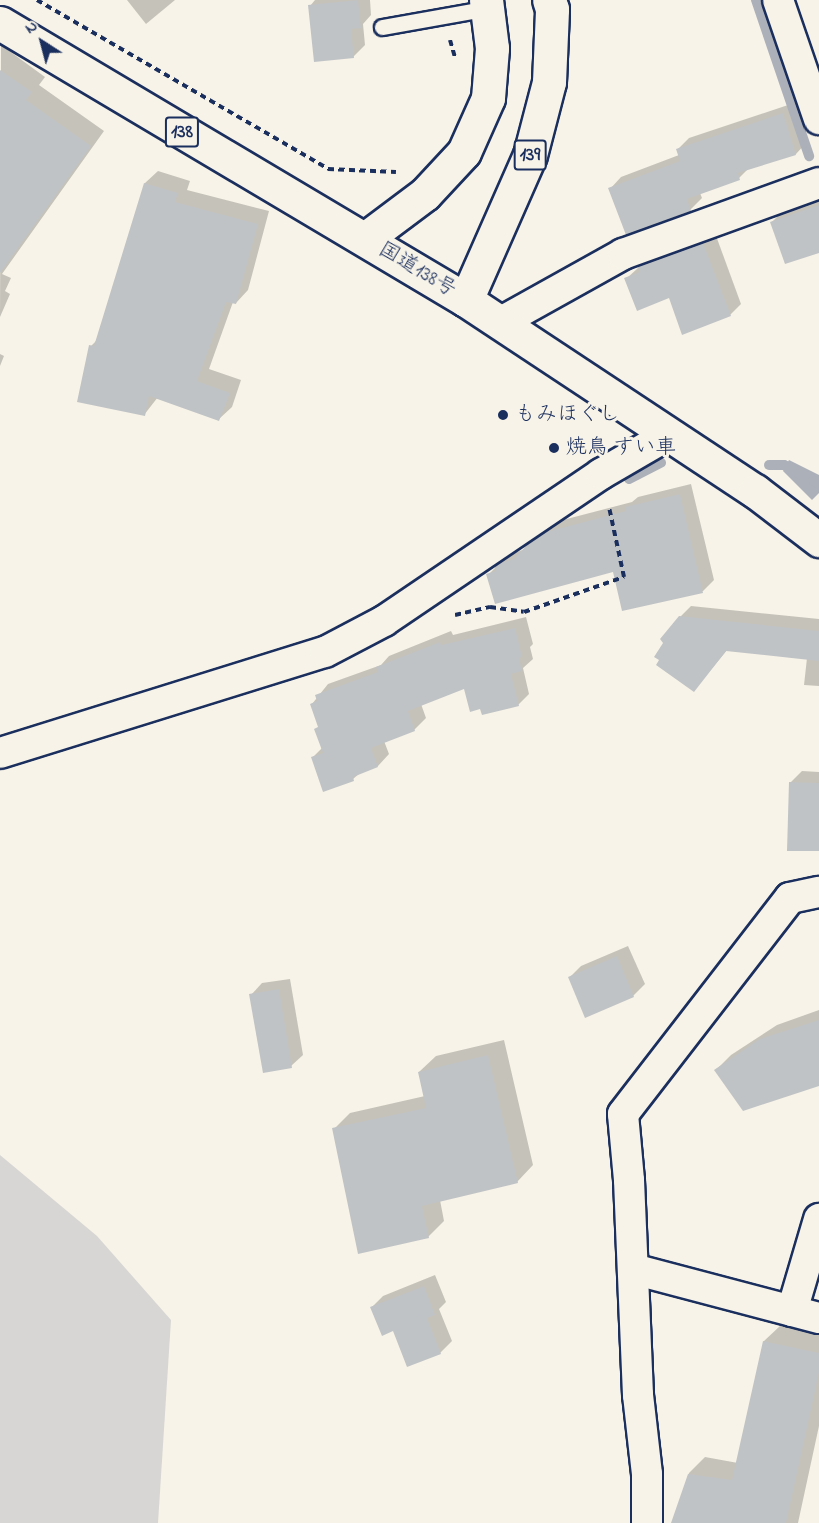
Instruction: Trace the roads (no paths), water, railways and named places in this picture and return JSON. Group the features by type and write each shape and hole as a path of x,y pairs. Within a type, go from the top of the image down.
{"highway":[{"name":"139","path":"466,300 530,155 549,82 552,9 549,0"},
{"path":"365,239 425,194 464,152 488,98 492,48 488,4"},
{"name":"国道138号","path":"0,23 501,322 755,491 819,540"}],"street":[{"path":"778,0 819,119"},
{"path":"501,322 623,254 819,183"},
{"path":"0,753 325,652 384,621 602,474 668,435"},
{"path":"647,1523 647,1474 638,1395 623,1114 790,898 819,892"},
{"path":"633,1269 806,1315 819,1219"}],"lane":[{"path":"382,27 443,16 488,4"}],"waterway":[{"path":"756,0 809,156"},
{"path":"629,479 661,463"},
{"path":"769,465 784,465 819,484"}],"place":[{"name":"もみほぐし","path":"503,415"},
{"name":"焼鳥 すい車","path":"554,448"}]}
